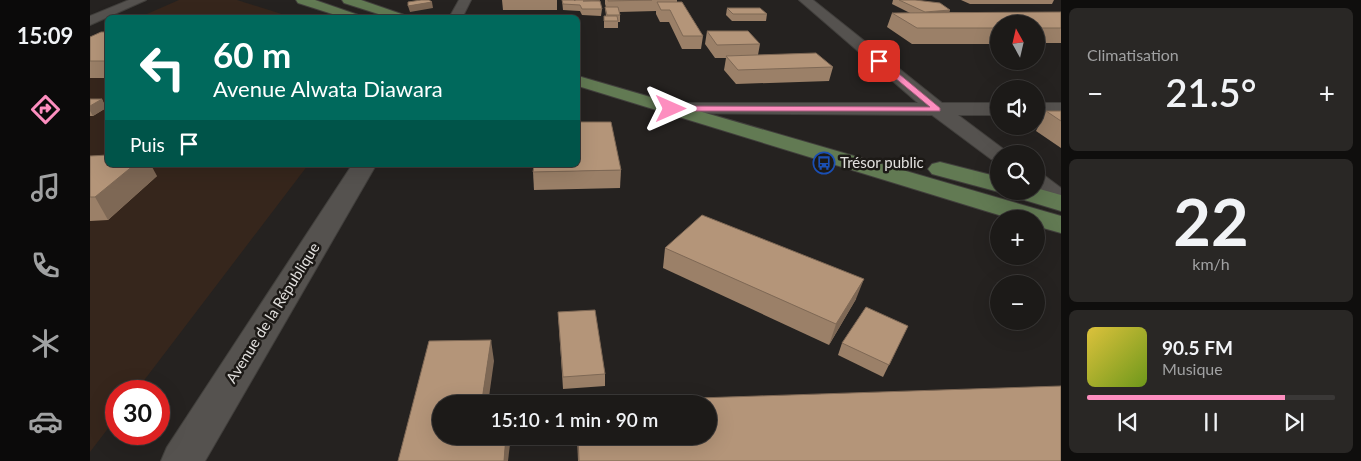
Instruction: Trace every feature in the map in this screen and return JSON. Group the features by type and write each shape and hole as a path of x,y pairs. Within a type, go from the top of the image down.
{"main road":[{"path":"302,0 351,15"},
{"path":"348,0 397,15"},
{"path":"580,69 718,109 990,183"},
{"path":"580,82 1061,224"},
{"path":"1045,197 1061,201"}],"street":[{"path":"90,21 140,0"},
{"path":"457,15 465,0"},
{"path":"805,0 938,109 990,147"},
{"path":"671,109 990,109"},
{"path":"1045,109 1061,109"},
{"name":"Avenue de la République","path":"182,461 363,167"},
{"path":"1045,189 1061,201"}],"shaded area":[{"path":"179,0 237,0 285,15 145,15"},
{"path":"105,33 105,167 306,167 144,380 105,380 105,432 90,452 90,40"}],"building":[{"path":"421,0 432,2 408,6 408,2"},
{"path":"562,0 600,0 583,1 600,1 602,9 582,9 580,5 563,4"},
{"path":"608,0 652,0 608,1"},
{"path":"899,0 940,3 950,10 925,12"},
{"path":"657,2 682,2 703,36 683,36 670,10 661,10"},
{"path":"605,7 618,7 620,15 607,15"},
{"path":"727,8 760,8 767,14 733,14"},
{"path":"1061,12 1061,28 1045,28 1045,15 990,15 990,28 917,28 892,13"},
{"path":"604,16 617,16 618,21 604,21"},
{"path":"707,31 748,31 760,44 717,45"},
{"path":"105,32 105,61 90,61 90,37"},
{"path":"816,53 833,67 738,70 726,56"},
{"path":"90,99 102,99 90,106"},
{"path":"1046,111 1061,111 1061,121"},
{"path":"580,122 611,122 621,170 533,172 534,167 580,167"},
{"path":"105,155 105,167 132,167 95,197 90,197 90,156"},
{"path":"702,215 864,279 836,324 665,248"},
{"path":"866,307 908,326 889,365 842,343"},
{"path":"595,310 605,374 563,377 558,312"},
{"path":"491,340 483,395 432,395 432,445 505,445 504,461 398,461 429,341"},
{"path":"1061,386 1061,461 579,461 578,445 717,445 717,397"}],"place":[{"name":"Trésor public","path":"824,163"}],"route":[{"path":"671,109 938,109 879,61"}]}
